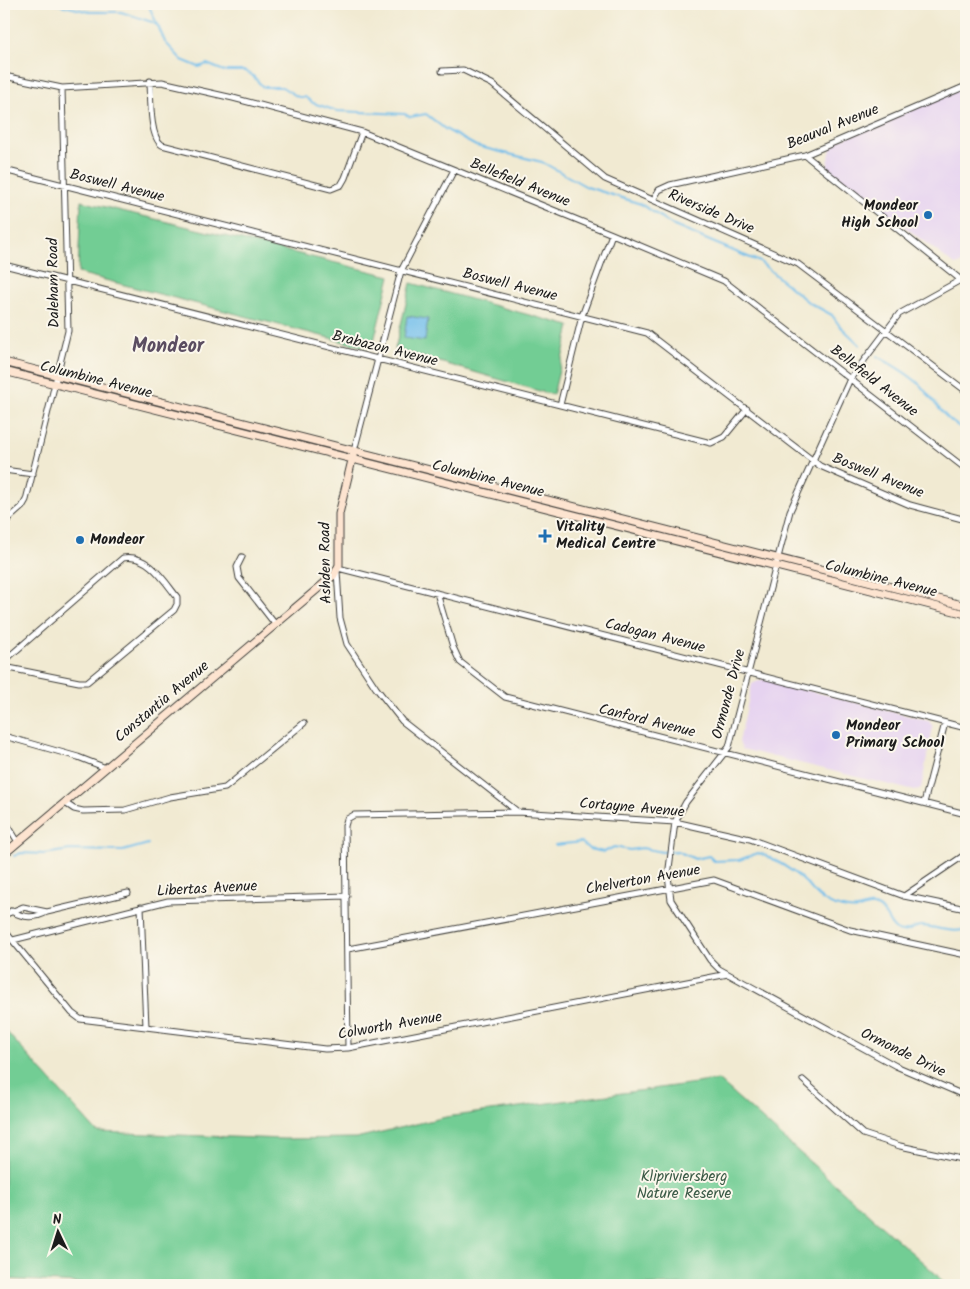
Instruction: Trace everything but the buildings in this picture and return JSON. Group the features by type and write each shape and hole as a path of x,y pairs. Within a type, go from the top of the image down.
{"main road":[{"name":"Columbine Avenue","path":"4,362 966,606"},
{"name":"Columbine Avenue","path":"4,371 966,614"},
{"path":"155,409 157,401"},
{"path":"252,434 254,426"},
{"name":"Ashden Road","path":"338,570 339,514 354,451"},
{"path":"458,486 460,478"},
{"path":"563,512 566,504"},
{"path":"666,539 670,531"},
{"name":"Constantia Avenue","path":"4,854 275,624 331,579 338,570"},
{"path":"889,595 891,587"}],"street":[{"name":"Riverside Drive","path":"442,71 463,70 492,84 599,175 788,259 886,329 966,391"},
{"name":"Bellefield Avenue","path":"4,76 62,88 150,81 176,85 362,132 612,234 724,281 966,469"},
{"path":"150,81 154,134 158,143 331,188 341,185 345,178 362,132"},
{"name":"Beauval Avenue","path":"653,200 659,190 665,186 805,155 966,86"},
{"name":"Daleham Road","path":"4,523 24,504 68,331 62,88"},
{"path":"805,155 964,279"},
{"name":"Boswell Avenue","path":"4,170 641,331 653,336 812,460 883,495 910,505 966,520"},
{"name":"Ashden Road","path":"354,451 401,270 454,170"},
{"path":"560,405 582,316 612,234"},
{"name":"Brabazon Avenue","path":"4,265 711,444 724,437 747,409"},
{"name":"Ormonde Drive","path":"964,279 904,311 886,329 850,379 790,511 733,734 726,754 686,802 675,822 670,856 669,888 672,904 716,967 889,1063 966,1096"},
{"path":"4,470 32,474"},
{"path":"242,556 237,567 239,578 275,624"},
{"path":"4,661 119,560 129,557 147,562 177,597 177,604 174,610 90,680 82,682 4,667"},
{"name":"Ashden Road","path":"338,570 340,618 347,644 376,688 402,721 518,812"},
{"name":"Cadogan Avenue","path":"338,570 437,593 966,728"},
{"name":"Canford Avenue","path":"437,593 457,656 464,667 500,695 512,700 966,814"},
{"path":"65,803 83,812 124,810 170,797 225,788 304,723"},
{"path":"924,803 945,723"},
{"path":"4,736 78,757 106,768"},
{"name":"Cortayne Avenue","path":"347,896 345,826 347,819 359,815 518,812 675,822 750,839 904,896 966,909"},
{"path":"4,819 18,842"},
{"path":"904,896 966,854"},
{"name":"Chelverton Avenue","path":"348,949 700,882 719,881 850,930 966,955"},
{"path":"11,911 26,917 39,916 47,912 128,894"},
{"path":"347,896 348,1048"},
{"name":"Libertas Avenue","path":"13,940 141,907 178,900 347,896"},
{"path":"4,915 23,907 47,912"},
{"path":"141,907 146,1027"},
{"name":"Colworth Avenue","path":"4,930 77,1017 84,1020 325,1048 348,1048 728,974"},
{"path":"803,1080 863,1134 900,1146 966,1160"},
{"path":"4,1282 28,1285"}],"shaded area":[{"name":"Mondeor High School","path":"966,87 966,262 955,265 827,168 832,143"},
{"name":"Mondeor Primary School","path":"763,679 929,721 933,727 921,788 915,791 742,749 739,742 752,684"}],"green space":[{"path":"81,201 390,276 372,349 78,273"},
{"path":"411,283 570,326 553,395 395,349"},
{"name":"Klipriviersberg Nature Reserve","path":"4,1029 97,1132 284,1139 356,1138 446,1117 718,1080 937,1275 944,1285 115,1285 4,1279"}],"water":[{"path":"407,316 428,319 425,341 404,338"}],"waterway":[{"path":"56,4 90,12 121,12 152,22 158,26 165,42 182,60 199,67 207,64 224,71 245,71 252,75 263,87 282,87 298,97 305,97 313,103 337,111 405,114 410,117 426,114 445,129 476,146 542,162 587,187 641,204 674,226 760,262 808,302 832,315 839,325 860,345"},
{"path":"148,4 157,24"},
{"path":"877,356 904,372 919,384 952,422 966,430"},
{"path":"555,845 581,842 589,849 604,852 614,847 630,850 642,848 662,852 677,851 695,859 709,856 714,861 739,860 758,853 777,861 790,870 819,897 832,905 850,909 869,906 878,907 899,932 921,926 955,931 966,929"},
{"path":"14,856 21,853 44,854 70,850 123,851 148,844"}],"place":[{"name":"Mondeor High School","path":"928,215"},
{"name":"Vitality Medical Centre","path":"545,536"},
{"name":"Mondeor","path":"80,540"},
{"name":"Mondeor Primary School","path":"836,735"}],"district":[{"name":"Mondeor","path":"168,347"}]}
